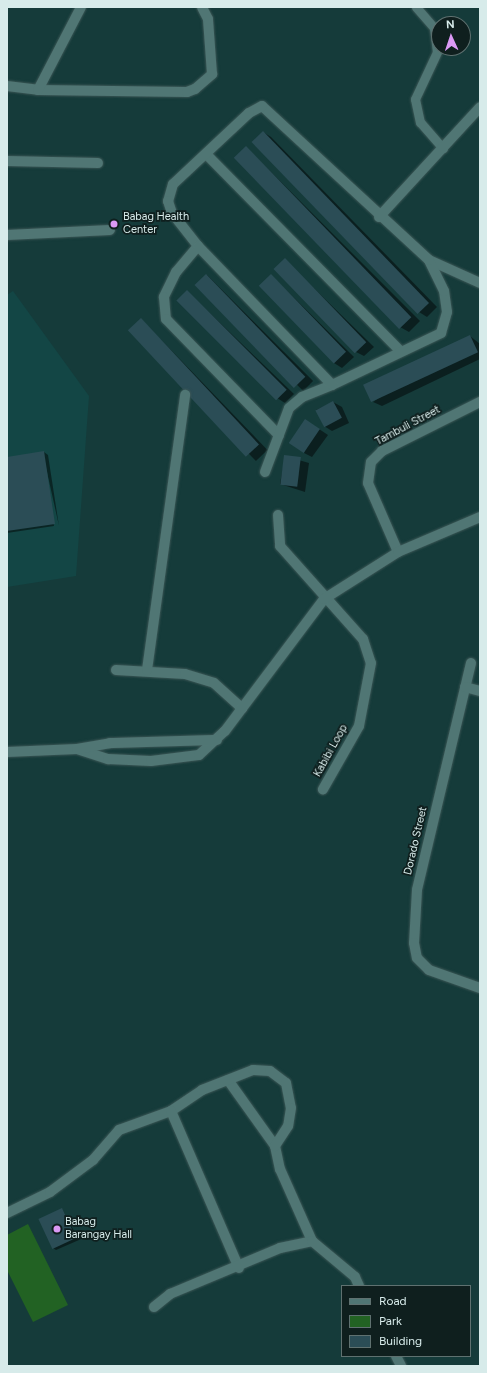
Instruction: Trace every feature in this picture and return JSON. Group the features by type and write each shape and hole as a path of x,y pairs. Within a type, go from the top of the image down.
{"street":[{"path":"38,90 81,7"},
{"path":"7,86 38,90 187,92 195,89 212,74 208,19 202,7"},
{"path":"332,385 198,246 172,213 168,201 173,184 207,154 249,113 262,106 272,112 379,217 429,260 480,283"},
{"path":"379,217 480,108"},
{"path":"207,154 401,352"},
{"path":"7,161 98,163"},
{"path":"7,234 110,230"},
{"path":"198,246 176,272 164,297 162,308 166,319 279,434"},
{"path":"265,472 289,408 302,397 332,385 441,333 447,312 444,291 429,260"},
{"path":"147,670 185,395"},
{"name":"Tambuli Street","path":"398,552 368,483 370,462 382,451 480,402"},
{"name":"Kabibi Loop","path":"278,515 280,546 324,599 363,639 371,663 359,726 323,789"},
{"path":"76,749 108,759 160,761 199,755 217,740 324,599 398,552 480,516"},
{"name":"Dorado Street","path":"471,663 417,890 414,943 417,958 429,970 480,988"},
{"path":"116,670 147,670 185,674 214,683 242,708"},
{"path":"465,687 480,691"},
{"path":"7,752 76,749 110,743 217,740"},
{"path":"7,1213 50,1192 92,1160 119,1130 171,1111 202,1090 259,1070 270,1071 286,1083 290,1108 288,1126 275,1146"},
{"path":"228,1080 275,1146 280,1169 312,1241 355,1277 359,1285"},
{"path":"171,1111 239,1268"},
{"path":"154,1307 170,1294 239,1268 280,1248 312,1241"},
{"path":"396,1357 401,1366"}],"lane":[{"path":"416,7 434,28 437,52 415,99 420,122 443,148"}],"shaded area":[{"path":"13,291 89,396 76,576 7,587 7,295"}],"green space":[{"path":"28,1224 68,1305 33,1322 7,1270 7,1235"}],"building":[{"path":"263,131 429,303 418,314 251,142"},
{"path":"246,146 411,317 399,329 234,158"},
{"path":"285,258 366,342 355,353 273,269"},
{"path":"206,274 305,377 294,388 194,285"},
{"path":"271,274 346,352 334,363 259,286"},
{"path":"187,290 287,390 276,400 176,301"},
{"path":"141,318 259,445 246,457 128,330"},
{"path":"470,335 478,352 371,402 363,385"},
{"path":"333,401 342,418 324,427 315,410"},
{"path":"305,419 320,429 304,453 289,443"},
{"path":"44,451 55,524 7,531 7,457"},
{"path":"284,455 301,457 297,487 280,485"},
{"name":"Babag Barangay Hall","path":"62,1208 76,1238 52,1249 38,1219"}],"place":[{"name":"Babag Health Center","path":"114,224"},
{"name":"Babag Barangay Hall","path":"57,1229"}]}
